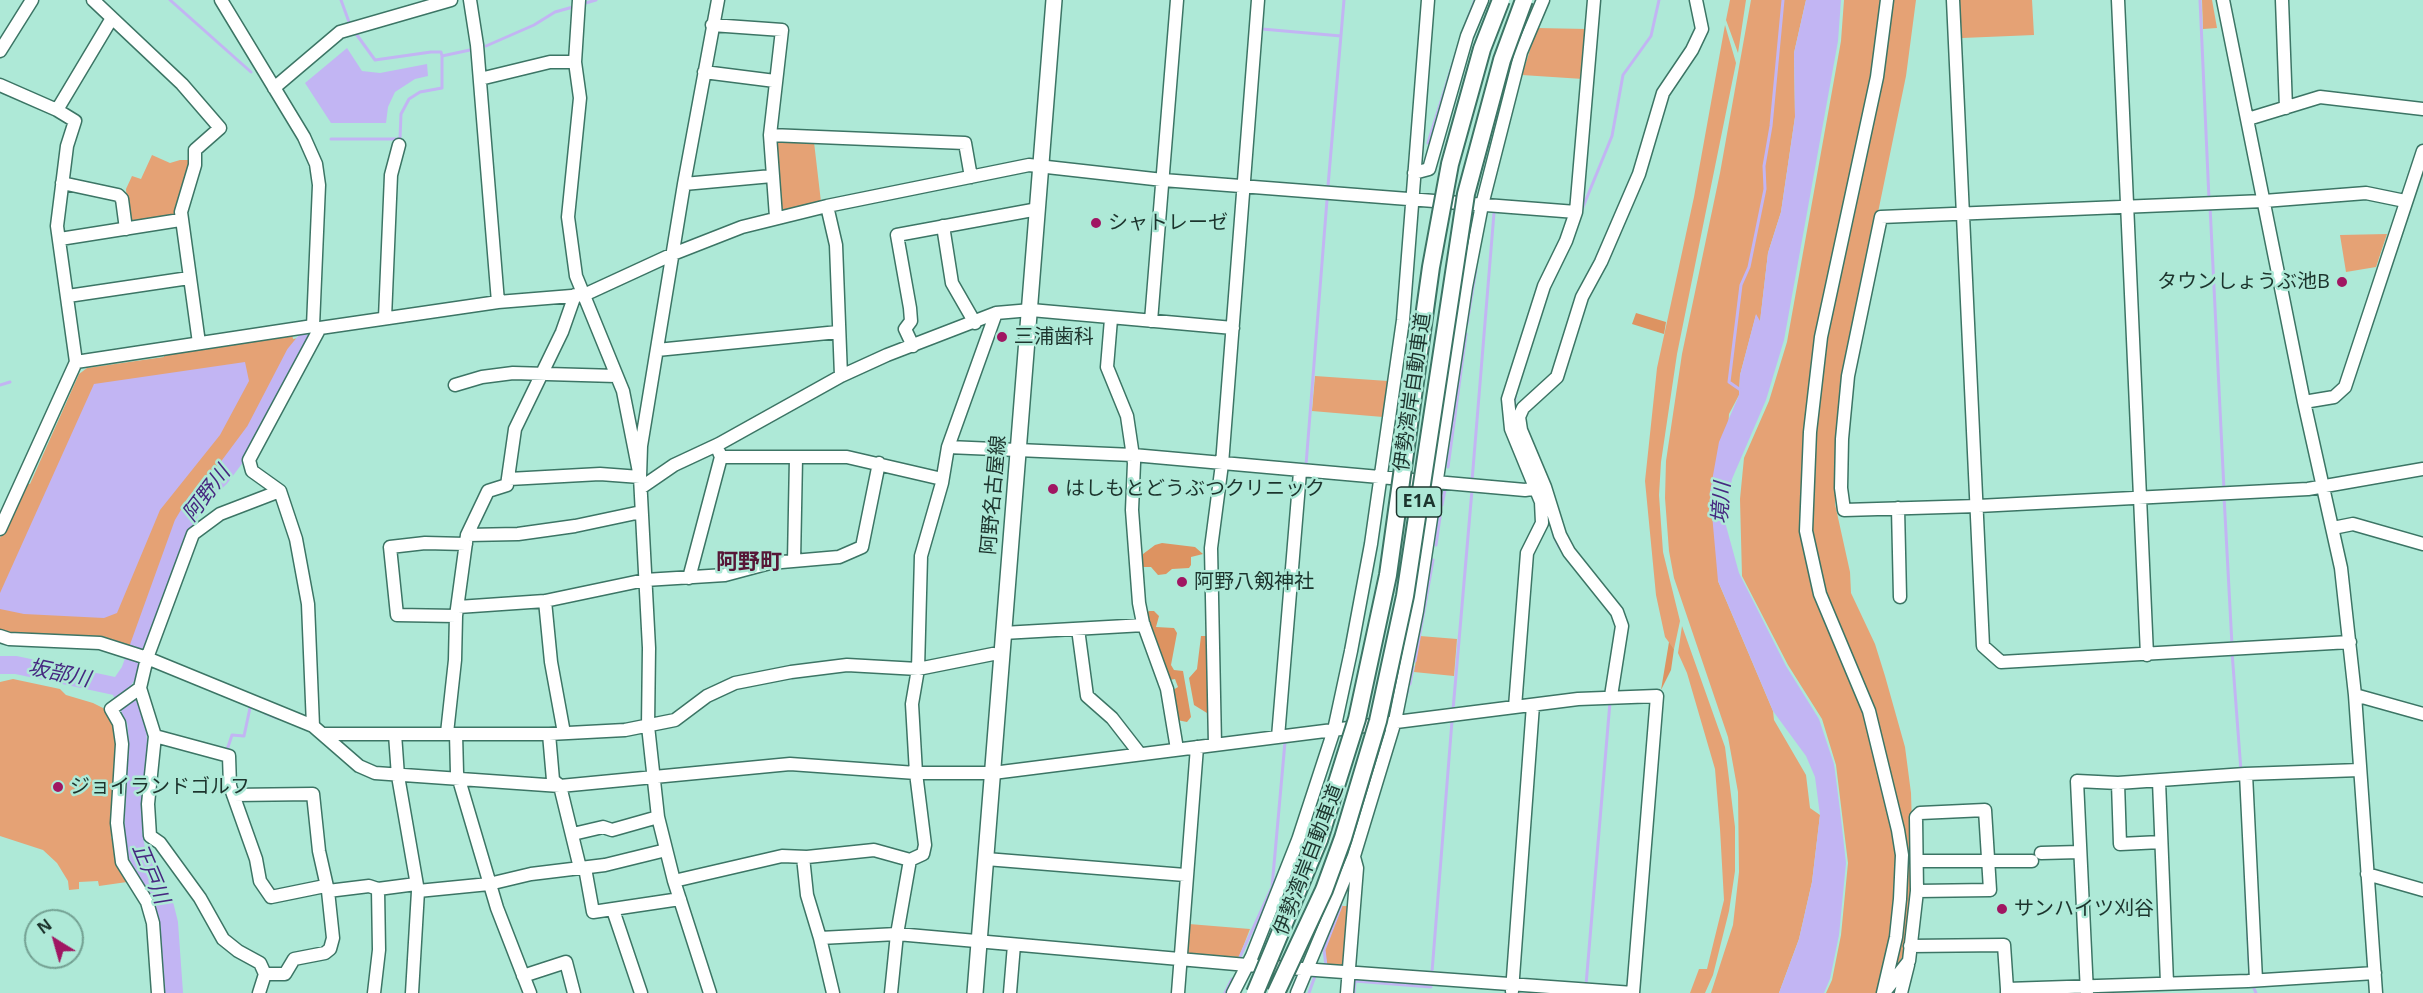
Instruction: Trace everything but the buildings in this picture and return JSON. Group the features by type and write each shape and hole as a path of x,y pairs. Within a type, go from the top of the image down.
{"highway":[{"name":"伊勢湾岸自動車道","path":"1255,993 1319,840 1357,719 1388,575 1429,278 1450,164 1482,49 1501,0"},
{"name":"伊勢湾岸自動車道","path":"1276,993 1324,890 1340,848 1378,721 1405,597 1466,194 1496,82 1524,0"}],"main road":[{"name":"阿野名古屋線","path":"975,993 1054,0"}],"street":[{"path":"0,51 32,0"},
{"path":"93,0 182,84 220,129 195,150 195,165 180,220 199,343"},
{"path":"221,0 310,150 318,174 317,327 249,460 252,471 280,490 296,539 308,604 314,726"},
{"path":"274,88 340,32 451,0"},
{"path":"470,0 480,79 498,302"},
{"path":"579,0 575,62 580,98 568,217 580,295 623,392 641,482"},
{"path":"1151,321 1176,0"},
{"path":"1215,745 1211,548 1222,464 1258,0"},
{"path":"1233,993 1247,965 1298,840 1334,730 1371,544 1403,320 1428,0"},
{"path":"1414,173 1429,169 1467,36 1482,0"},
{"path":"1297,993 1309,969 1354,856 1395,721 1438,482 1466,287 1482,205 1521,52 1543,0"},
{"path":"1515,707 1527,554 1542,523 1541,489 1510,429 1508,399 1540,296 1566,241 1576,212 1594,0"},
{"path":"1611,696 1622,626 1617,612 1569,552 1560,536 1541,489 1521,430 1519,417 1523,408 1557,377 1582,297 1606,251 1646,157 1663,93 1692,50 1702,29 1696,0"},
{"path":"1883,993 1896,937 1900,899 1902,855 1898,830 1869,711 1817,584 1811,560 1806,520 1809,432 1821,337 1877,76 1887,0"},
{"path":"1953,0 1983,646 2001,662 2350,642"},
{"path":"2118,0 2147,655"},
{"path":"2223,0 2304,402 2341,567 2355,696 2376,993"},
{"path":"2282,0 2286,108"},
{"path":"710,993 674,881 658,817 648,726 649,648 641,512 641,446 717,1"},
{"path":"57,110 112,18"},
{"path":"712,25 782,30 770,135 776,217"},
{"path":"480,79 550,62 575,62"},
{"path":"704,72 775,81"},
{"path":"0,85 57,110 75,121 67,146 57,226 76,362 0,529"},
{"path":"2248,119 2320,97 2423,109"},
{"path":"770,135 965,143 971,177"},
{"path":"385,318 391,175 399,145"},
{"path":"2304,402 2334,398 2345,387 2423,151"},
{"path":"76,362 498,302 580,295 673,254 776,217 1029,165 1163,180 1576,212"},
{"path":"684,184 772,176"},
{"path":"62,183 118,195 122,199 126,229"},
{"path":"2405,201 2366,194 2264,201 1881,217 1848,376 1840,488 1844,510 1978,506 2322,487 2423,469"},
{"path":"827,206 836,245 841,376"},
{"path":"913,346 905,328 911,321 910,308 897,235 1038,209"},
{"path":"60,239 180,220"},
{"path":"943,226 952,283 975,323"},
{"path":"68,296 189,278"},
{"path":"530,993 489,884 459,779 451,733 457,612 466,539 488,491 507,485 515,429 580,295"},
{"path":"509,479 600,474 641,482 717,444 841,376 996,313 1031,310 1111,319 1233,328"},
{"path":"674,881 765,858 874,850 909,860 923,854 912,704 918,669 921,556 942,479 948,447 996,313"},
{"path":"1111,319 1107,367 1110,381 1127,416 1133,455 1132,510 1139,603 1144,625 1167,689 1177,749"},
{"path":"657,350 838,332"},
{"path":"455,385 482,377 513,373 616,376"},
{"path":"689,578 721,457 717,444"},
{"path":"948,447 1020,448 1133,455 1300,472 1541,489"},
{"path":"721,457 835,456 879,463 942,479"},
{"path":"794,561 796,458"},
{"path":"641,512 545,530 390,547 397,615 457,612 545,601 645,580 725,575 770,563 839,557 862,547 879,463"},
{"path":"1278,737 1300,472"},
{"path":"259,993 265,974 257,960 238,951 223,939 200,898 160,843 150,836 148,804 155,736 140,688 146,657 193,534 220,514 280,490"},
{"path":"1898,508 1900,597"},
{"path":"2332,528 2353,524 2423,544"},
{"path":"545,601 551,662 564,733"},
{"path":"1003,633 1144,625"},
{"path":"1078,629 1087,696 1113,718 1140,754"},
{"path":"0,648 4,637 100,643 146,657 314,726 367,771 398,776 560,786 790,764 916,773 993,773 1515,707 1611,696 1657,696 1633,993 1512,989 1349,972 897,934 820,938"},
{"path":"325,734 549,734 648,726 675,720 707,696 735,683 791,672 847,665 918,669 993,654 1002,655"},
{"path":"140,688 111,709 119,723 122,744 117,823 122,862 147,902 153,923 158,993"},
{"path":"2355,696 2423,714"},
{"path":"1512,989 1533,705"},
{"path":"395,734 398,776 417,888 412,993"},
{"path":"549,734 553,780 560,786 594,912 680,899"},
{"path":"155,736 229,756 233,795 256,860 260,881 271,897 326,889 369,886 378,889 489,884 531,874 583,868 666,850"},
{"path":"1178,993 1185,874 1197,747"},
{"path":"2087,989 2077,781 2118,783 2242,774 2360,770"},
{"path":"2242,774 2252,980"},
{"path":"2159,781 2167,983"},
{"path":"2118,783 2120,844 2161,842"},
{"path":"233,795 313,794 333,929 330,949 325,953 294,959 285,974 265,974"},
{"path":"1901,993 1909,961 1917,891 1916,817 1920,813 1985,810 1990,890 1917,891"},
{"path":"573,834 603,827 612,830 658,817"},
{"path":"1917,861 1989,861 2080,852"},
{"path":"1347,993 1357,868 1354,856"},
{"path":"803,857 807,894 833,993"},
{"path":"891,993 897,934 909,860"},
{"path":"986,860 1185,874"},
{"path":"2367,874 2423,890"},
{"path":"374,993 379,950 378,889"},
{"path":"613,910 640,993"},
{"path":"1010,993 1014,945"},
{"path":"1910,946 2004,945 2007,991 2087,989 2375,973"},
{"path":"1883,993 1909,961"},
{"path":"523,976 566,962 574,993"}],"shaded area":[{"path":"1730,0 1746,0 1738,53 1726,20"},
{"path":"1751,0 1806,0 1794,53 1795,117 1781,212 1768,253 1760,322 1756,315 1740,375 1739,395 1729,414 1718,581 1773,711 1774,720 1806,775 1810,808 1820,815 1812,882 1799,939 1779,993 1711,993 1733,925 1739,872 1738,792 1728,737 1674,578 1669,551 1665,498 1666,461 1682,354 1720,173"},
{"path":"1844,0 1916,0 1906,76 1866,271 1841,415 1835,504 1850,572 1851,593 1875,644 1885,676 1905,747 1911,793 1914,891 1905,953 1878,993 1826,993 1832,980 1841,935 1848,863 1836,765 1822,719 1788,665 1742,576 1740,499 1744,458 1769,401 1787,342 1841,41"},
{"path":"1959,0 2032,0 2034,35 1962,38"},
{"path":"2202,0 2212,0 2217,28 2203,29"},
{"path":"1725,25 1736,63 1677,354 1661,462 1659,495 1663,552 1680,621 1674,649 1665,637 1656,595 1645,481 1657,368 1694,197"},
{"path":"1537,28 1587,29 1583,79 1522,75"},
{"path":"777,140 814,142 821,202 784,210 780,207 773,143"},
{"path":"152,155 170,163 192,160 191,170 175,215 133,225 128,221 126,189 132,176 141,179"},
{"path":"2387,234 2376,267 2346,272 2340,235"},
{"path":"1636,313 1666,322 1664,334 1632,324"},
{"path":"292,333 293,339 298,338 249,433 186,509 175,529 132,646 102,636 17,634 0,629 0,538 24,483 30,484 79,374 87,368 164,357 164,352"},
{"path":"1315,376 1388,381 1383,417 1312,411"},
{"path":"1162,543 1195,547 1203,554 1191,557 1189,568 1172,569 1166,574 1158,575 1151,567 1143,567 1143,554"},
{"path":"1154,611 1159,616 1156,627 1174,628 1177,633 1171,665 1174,670 1183,671 1191,717 1187,722 1177,720 1173,690 1178,687 1175,679 1169,680 1146,614"},
{"path":"1682,626 1725,747 1735,827 1735,871 1729,911 1713,975 1705,993 1690,993 1699,969 1707,969 1724,900 1720,829 1715,769 1687,673 1678,653"},
{"path":"1201,636 1207,636 1210,712 1207,713 1194,705 1189,678 1197,669"},
{"path":"1420,636 1457,639 1454,676 1414,672"},
{"path":"1669,642 1674,649 1671,670 1661,690"},
{"name":"ジョイランドゴルフ","path":"13,679 60,689 66,695 103,708 114,721 118,741 114,832 111,837 127,882 99,886 98,881 79,882 79,889 69,890 68,881 57,863 43,850 0,836 0,682"},
{"path":"1342,906 1351,906 1346,965 1342,968 1327,967 1325,950"},
{"path":"1189,924 1250,929 1239,957 1186,953"}],"water":[{"name":"境川","path":"1806,0 1841,0 1838,41 1784,340 1766,400 1732,479 1725,522 1739,573 1786,666 1819,719 1834,764 1840,810 1846,863 1839,935 1830,979 1824,993 1779,993 1799,939 1812,882 1820,815 1815,777 1806,756 1773,711 1718,581 1710,492 1719,442 1739,395 1740,375 1756,314 1760,321 1768,253 1781,212 1795,117 1794,53"},
{"path":"347,48 362,71 380,73 427,64 428,76 415,79 395,92 388,107 386,123 331,123 305,83"},
{"path":"245,362 249,381 220,435 160,510 117,613 104,618 24,614 0,609 0,593 94,384"}],"waterway":[{"path":"170,0 251,72"},
{"path":"341,0 349,22"},
{"path":"582,4 596,0"},
{"path":"1328,186 1344,0"},
{"path":"1465,26 1475,0"},
{"path":"1581,212 1612,136 1623,75 1651,36 1659,0"},
{"path":"1742,391 1729,382 1741,285 1749,267 1765,189 1764,166 1771,126 1783,0"},
{"path":"2200,0 2209,199"},
{"path":"486,46 534,25 555,12 573,7"},
{"path":"1262,29 1341,36"},
{"path":"354,31 375,60 431,52 441,52 442,56"},
{"path":"1428,143 1459,44"},
{"path":"331,139 400,139 401,114 409,99 420,92 442,88 442,56 470,50"},
{"path":"1306,465 1327,200"},
{"path":"2210,206 2224,490"},
{"path":"1472,481 1494,213"},
{"path":"1467,324 1476,269"},
{"path":"1448,467 1466,334"},
{"name":"阿野川","path":"119,687 130,671 183,524 196,502 220,478 255,431 295,354 304,343"},
{"path":"0,385 10,382"},
{"path":"1514,405 1516,391"},
{"path":"1442,505 1445,490"},
{"path":"1453,710 1472,490"},
{"path":"2224,496 2232,645"},
{"path":"1436,545 1440,517"},
{"path":"1554,536 1559,547"},
{"path":"1415,661 1433,560"},
{"path":"2232,652 2241,771"},
{"name":"坂部川","path":"0,665 16,665 119,687"},
{"path":"1410,684 1413,667"},
{"name":"正戸川","path":"119,687 136,721 138,741 133,832 137,854 165,907 169,923 174,993"},
{"path":"1406,696 1408,689"},
{"path":"1586,985 1610,702"},
{"path":"227,750 232,735 244,736 250,708"},
{"path":"265,713 277,718"},
{"path":"1432,972 1452,721"},
{"path":"138,735 147,734"},
{"path":"1239,959 1272,887 1285,742"},
{"path":"2244,850 2250,978"},
{"path":"1326,966 1324,950 1341,906"},
{"path":"1309,993 1315,976"},
{"path":"1225,993 1232,979"},
{"path":"1354,993 1355,981 1431,987 1431,982"},
{"path":"2252,984 2256,993"}],"place":[{"name":"シャトレーゼ","path":"1096,223"},
{"name":"タウンしょうぶ池B","path":"2342,282"},
{"name":"三浦歯科","path":"1002,337"},
{"name":"はしもとどうぶつクリニック","path":"1053,489"},
{"name":"阿野八剱神社","path":"1182,582"},
{"name":"ジョイランドゴルフ","path":"58,787"},
{"name":"サンハイツ刈谷","path":"2002,909"}],"district":[{"name":"阿野町","path":"749,563"}]}
